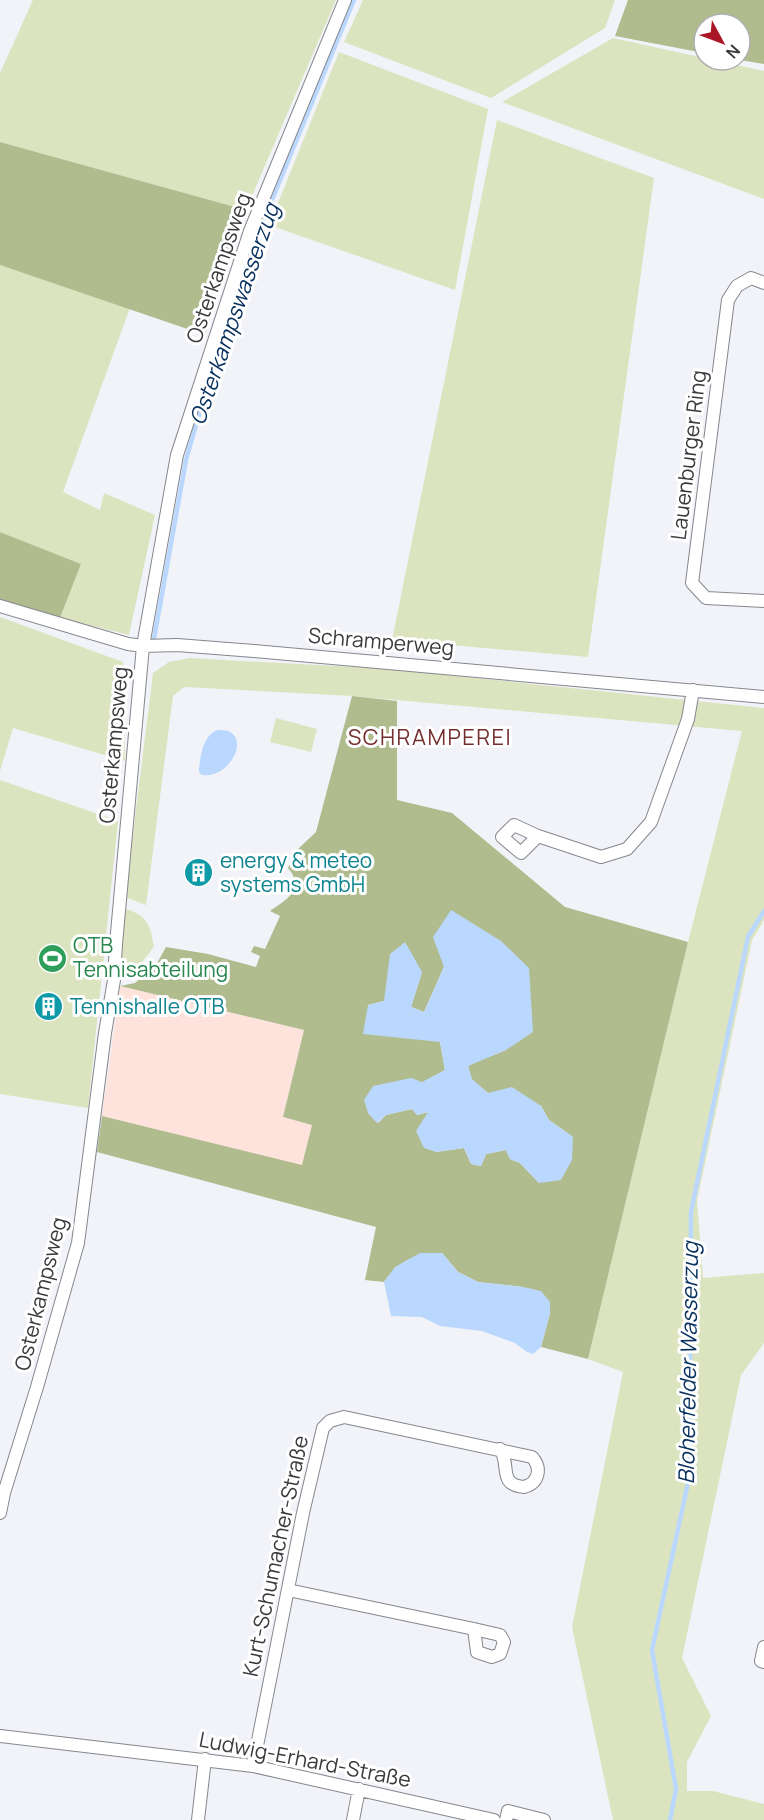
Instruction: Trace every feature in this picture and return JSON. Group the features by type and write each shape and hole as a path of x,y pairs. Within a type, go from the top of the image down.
{"street":[{"name":"Osterkampsweg","path":"0,1513 2,1492 38,1386 78,1243 114,980 143,646 177,455 250,231 345,0"},
{"name":"Lauenburger Ring","path":"764,283 751,278 737,286 728,300 692,582 706,598 764,601"},
{"name":"Schramperweg","path":"0,606 128,644 143,646 177,645 232,649 764,697"},
{"path":"538,836 601,857 627,849 651,822 688,718 693,690"},
{"name":"Kurt-Schumacher-Straße","path":"253,1766 303,1513 323,1428 330,1421 344,1417 500,1449"},
{"path":"288,1590 474,1629"},
{"path":"764,1647 761,1661 764,1662"},
{"name":"Ludwig-Erhard-Straße","path":"0,1736 253,1766 494,1820"},
{"path":"198,1820 205,1759"},
{"path":"353,1820 359,1789"},
{"path":"506,1820 508,1811 544,1820"}],"shaded area":[{"path":"120,986 304,1030 283,1117 312,1125 302,1166 102,1116"}],"green space":[{"path":"33,0 336,0 246,210 0,142 0,73"},
{"path":"363,0 615,0 605,28 491,98 344,42"},
{"path":"628,0 764,0 764,64 752,62 752,12 692,12 692,51 615,36"},
{"path":"613,38 692,55 692,72 752,72 752,68 764,71 764,199 502,102"},
{"path":"339,52 488,109 455,290 269,225"},
{"path":"497,120 654,178 588,657 392,640"},
{"path":"0,142 246,210 205,335 0,265"},
{"path":"0,265 130,308 63,492 100,510 104,493 155,515 129,635 60,618 81,564 0,532"},
{"path":"0,532 81,564 60,618 0,599"},
{"path":"0,617 123,662 125,761 13,728 0,771"},
{"path":"190,658 389,669 764,708 764,920 752,940 697,1201 703,1278 764,1273 764,1343 741,1375 682,1658 711,1716 687,1762 687,1791 713,1791 764,1804 764,1820 613,1820 572,1627 623,1372 588,1359 688,942 742,731 352,696 184,687 173,696 146,905 125,897 153,673 169,662"},
{"path":"352,696 397,701 397,800 452,813 565,907 688,942 588,1359 541,1347 550,1313 523,1287 478,1282 458,1272 442,1253 409,1259 396,1268 384,1282 365,1280 376,1227 97,1152 102,1116 302,1165 312,1125 283,1117 304,1030 120,986 135,983 156,965 166,947 208,954 256,967 260,956 251,952 254,946 265,949 280,916 270,911 287,898 294,888 293,875 288,868 298,849 316,832","holes":["444,967 506,1050 468,1065 471,1079 488,1093 541,1106 549,1120 573,1137 539,1183 520,1163 510,1159 506,1150 486,1154 481,1166 471,1164 464,1148 436,1152 429,1112 417,1115 412,1109 386,1115 378,1123 368,1113 445,1070 440,1042 368,1005 384,1001 422,972 411,1007 424,1012"]},
{"path":"276,718 317,729 311,752 270,742"},
{"name":"OTB Tennisabteilung","path":"0,780 118,821 88,1108 0,1094"},
{"path":"126,909 147,922 154,946 147,956 130,971 118,974"}],"water":[{"path":"218,730 229,732 235,737 237,745 235,754 222,770 202,775 199,768 204,746 209,736"},
{"path":"451,910 501,941 529,968 533,1032 506,1050 468,1066 472,1079 488,1093 512,1087 541,1106 549,1120 573,1137 572,1160 561,1180 539,1183 520,1163 510,1159 506,1150 486,1154 481,1166 471,1164 464,1148 436,1152 424,1148 416,1131 428,1112 417,1115 412,1109 386,1115 377,1123 368,1113 364,1100 373,1086 411,1078 422,1082 445,1070 440,1042 363,1034 368,1005 384,1001 390,954 405,942 422,972 411,1007 424,1012 444,967 433,937"},
{"path":"420,1253 442,1253 458,1272 478,1282 541,1291 550,1302 550,1313 541,1347 533,1354 515,1343 482,1331 440,1326 422,1317 391,1316 384,1282 395,1267"}],"waterway":[{"name":"Osterkampswasserzug","path":"223,332 258,234 354,0"},
{"name":"Osterkampswasserzug","path":"154,639 186,460 217,352"},
{"name":"Bloherfelder Wasserzug","path":"670,1820 676,1789 652,1650 689,1478 691,1212 748,937 764,911"}],"place":[{"name":"energy & meteo systems GmbH","path":"199,873"},
{"name":"OTB Tennisabteilung","path":"52,958"},
{"name":"Tennishalle OTB","path":"49,1007"}],"district":[{"name":"SCHRAMPEREI","path":"430,737"}]}
